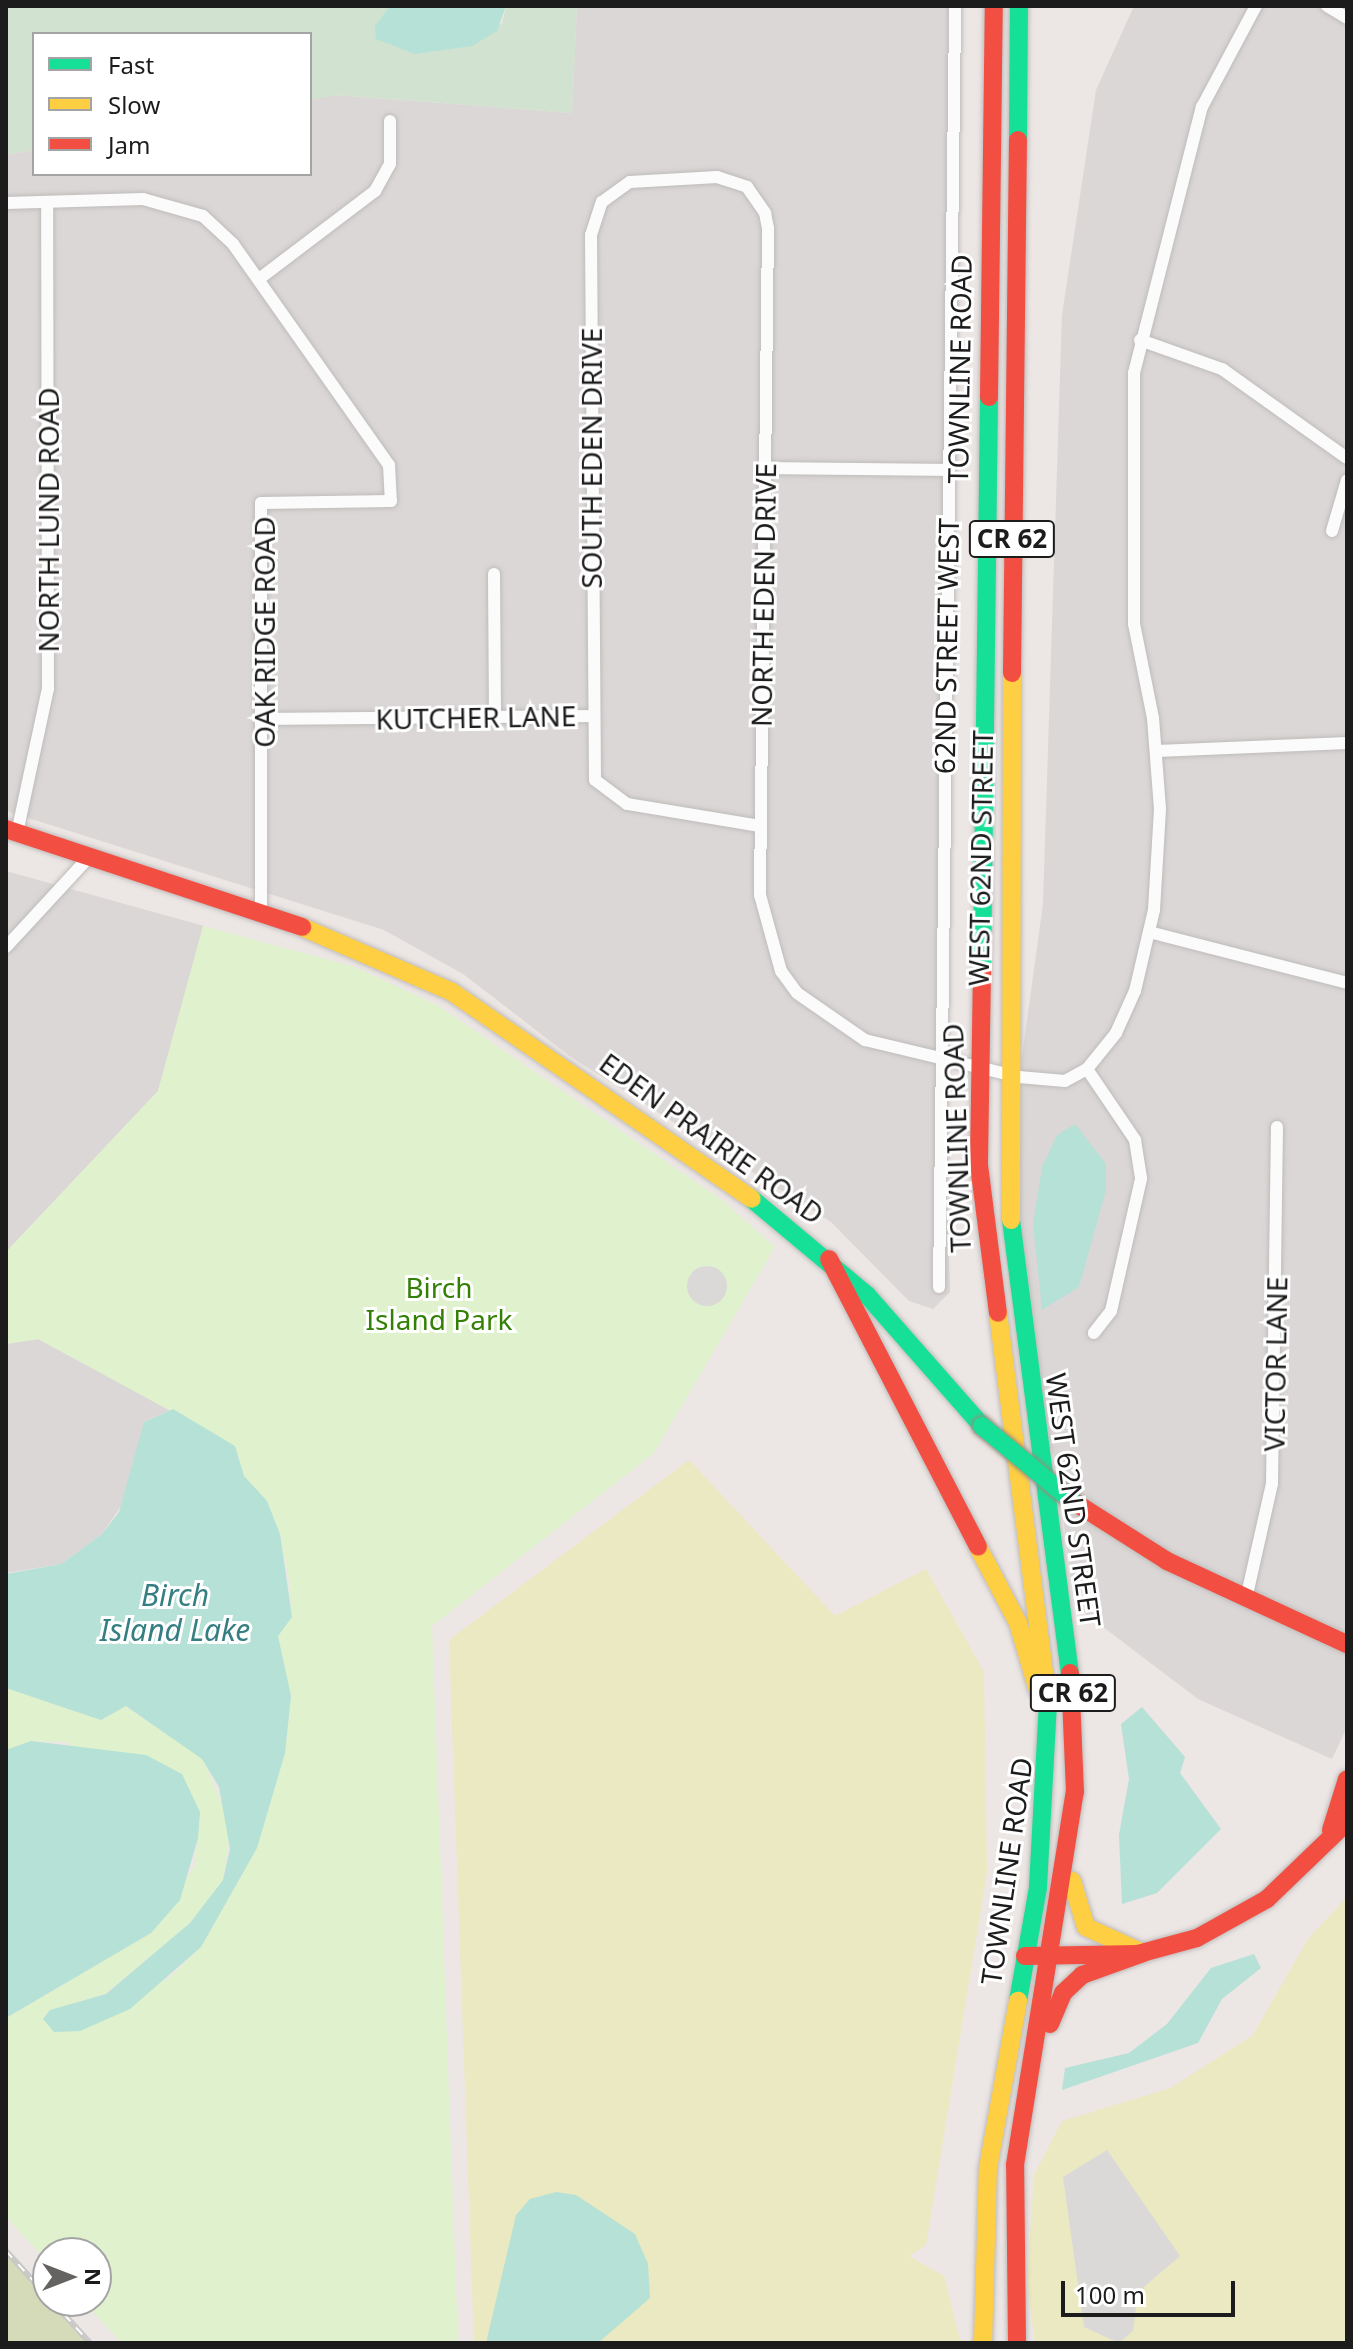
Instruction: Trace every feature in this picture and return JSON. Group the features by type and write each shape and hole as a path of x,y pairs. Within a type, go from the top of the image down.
{"main road":[{"name":"TOWNLINE ROAD","path":"984,2258 988,2168 1025,1956 1049,1776 1050,1694 987,1251 978,1065 994,6"},
{"name":"WEST 62ND STREET","path":"1015,2165 1072,1843 1072,1692 1011,1253 1006,1072 1019,6"},
{"name":"EDEN PRAIRIE ROAD","path":"12,831 261,912 452,992 761,1202 829,1259 982,1426 1071,1500 1167,1561 1347,1644"},
{"path":"829,1259 1018,1623 1035,1677 1049,1776"},
{"path":"1015,2165 1024,2158 1059,1999 1089,1971 1197,1938 1267,1899 1339,1826 1347,1779"},
{"path":"1072,1843 1072,1897 1082,1921 1105,1941 1143,1953"},
{"path":"1025,1956 1052,1960 1143,1953"},
{"name":"CR 62","path":"1015,2165 1017,2343"},
{"path":"983,2343 984,2258"},
{"name":"CR 62","path":"984,2258 993,2343"}],"street":[{"name":"62ND STREET WEST","path":"939,1287 955,6"},
{"path":"1094,1333 1111,1311 1141,1179 1135,1140 1087,1069 1127,1011 1149,932 1161,848 1157,751 1134,624 1130,444 1140,340 1202,107 1256,6"},
{"path":"1327,6 1347,18"},
{"path":"6,203 143,199 184,206 219,228 259,279 375,191 390,164 390,121"},
{"name":"NORTH EDEN DRIVE","path":"602,202 630,182 717,177 758,198 768,228 760,826 762,921 797,993 865,1040 942,1055 1006,1072 1065,1081 1087,1069"},
{"name":"NORTH LUND ROAD","path":"12,831 48,689 47,202"},
{"name":"SOUTH EDEN DRIVE","path":"592,716 591,235 602,202"},
{"name":"OAK RIDGE ROAD","path":"259,279 385,455 391,484 391,501 261,503 261,912"},
{"path":"1140,340 1222,369 1347,458"},
{"path":"765,468 949,470"},
{"path":"1332,531 1347,480"},
{"path":"494,574 495,717"},
{"name":"KUTCHER LANE","path":"263,719 592,716 595,780 613,800 760,826"},
{"path":"1157,751 1347,743"},
{"path":"6,947 88,858"},
{"path":"1149,932 1347,983"},
{"name":"VICTOR LANE","path":"1246,1599 1272,1484 1277,1127"}],"shaded area":[{"path":"6,6 390,6 502,24 506,6 577,6 572,113 335,95 312,100 312,32 32,32 32,150 6,155"},
{"path":"577,6 951,6 943,1088 950,1292 933,1309 909,1301 831,1222 571,1057 463,974 384,930 6,811 6,155 32,150 32,176 312,176 312,100 334,95 572,113"},
{"path":"1134,6 1347,6 1347,1727 1332,1759 1198,1699 1074,1605 1056,1459 1044,1435 1015,1190 1016,1100 1043,904 1062,315 1096,90"},
{"path":"6,871 204,926 158,1091 6,1252"},
{"path":"707,1266 721,1272 727,1286 721,1300 707,1306 693,1300 687,1286 693,1272"},
{"path":"39,1339 173,1409 145,1421 121,1506 102,1534 61,1564 6,1573 6,1344"},
{"path":"689,1460 835,1616 926,1569 984,1672 987,1872 926,2245 909,2256 944,2276 960,2340 1035,2342 1027,2283 1034,2175 1062,2121 1171,2088 1253,2035 1308,1939 1347,1897 1347,2343 474,2343 449,1640"},
{"path":"1107,2150 1180,2256 1138,2292 1133,2331 1119,2343 1084,2327 1063,2177"},
{"path":"6,2246 32,2280 32,2317 64,2317 90,2343 6,2343"}],"green space":[{"name":"Birch Island Park","path":"203,926 355,967 437,1005 722,1200 775,1247 654,1453 432,1626 458,2343 122,2343 98,2317 112,2317 112,2237 32,2237 32,2245 6,2217 6,2018 151,1933 195,1866 200,1812 65,1742 31,1741 6,1750 6,1688 101,1720 125,1706 203,1759 231,1826 223,1880 190,1923 105,1994 50,2010 167,1980 201,1947 257,1848 285,1753 291,1696 278,1636 292,1617 289,1581 280,1534 267,1501 244,1476 235,1446 38,1339 6,1344 6,1252 158,1091"}],"water":[{"path":"390,6 506,6 497,31 472,46 415,54 376,39 375,26"},
{"path":"1075,1124 1106,1164 1106,1190 1079,1287 1042,1310 1033,1224 1042,1167 1057,1135"},
{"name":"Birch Island Lake","path":"173,1409 235,1446 244,1476 267,1501 280,1534 292,1617 278,1636 291,1696 285,1753 257,1848 201,1947 130,2009 80,2031 54,2032 43,2019 50,2010 106,1994 190,1923 223,1880 230,1849 219,1787 202,1759 126,1706 101,1720 6,1688 6,1574 61,1564 102,1534 119,1512 144,1422"},
{"path":"1142,1707 1185,1757 1180,1773 1221,1829 1157,1893 1122,1904 1119,1835 1129,1779 1121,1724"},
{"path":"31,1741 146,1755 182,1774 200,1812 198,1838 180,1900 151,1933 6,2018 6,1750"},
{"path":"1254,1954 1261,1968 1222,1999 1198,2043 1062,2090 1065,2068 1129,2053 1167,2024 1211,1968"},
{"path":"556,2192 576,2195 635,2234 648,2264 650,2298 598,2343 486,2343 516,2215 530,2199"}],"railway":[{"path":"6,2251 32,2279"},
{"path":"66,2317 90,2343"}],"traffic: fast":[{"path":"1018,140 1019,6"},
{"path":"982,970 989,397"},
{"path":"752,1199 867,1295 982,1426"},
{"path":"1011,1220 1070,1673"},
{"path":"982,1426 1071,1500"},
{"path":"1018,2001 1038,1887 1048,1701"}],"traffic: slow":[{"path":"1011,1220 1012,673"},
{"path":"302,927 452,992 752,1199"},
{"path":"998,1313 1048,1701"},
{"path":"978,1547 1018,1623 1038,1690"},
{"path":"1072,1881 1086,1927 1143,1953"},
{"path":"983,2343 988,2168 1018,2001"}],"traffic: jam":[{"path":"989,397 994,6"},
{"path":"1012,673 1018,140"},
{"path":"6,829 302,927"},
{"path":"982,970 979,1165 998,1313"},
{"path":"829,1259 978,1547"},
{"path":"1071,1500 1167,1561 1347,1644"},
{"path":"1017,2343 1015,2165 1075,1792 1070,1673"},
{"path":"1331,1830 1347,1779"},
{"path":"1025,1956 1138,1954 1197,1938 1267,1899 1347,1822"},
{"path":"1050,2024 1063,1993 1082,1975 1143,1953"}]}
